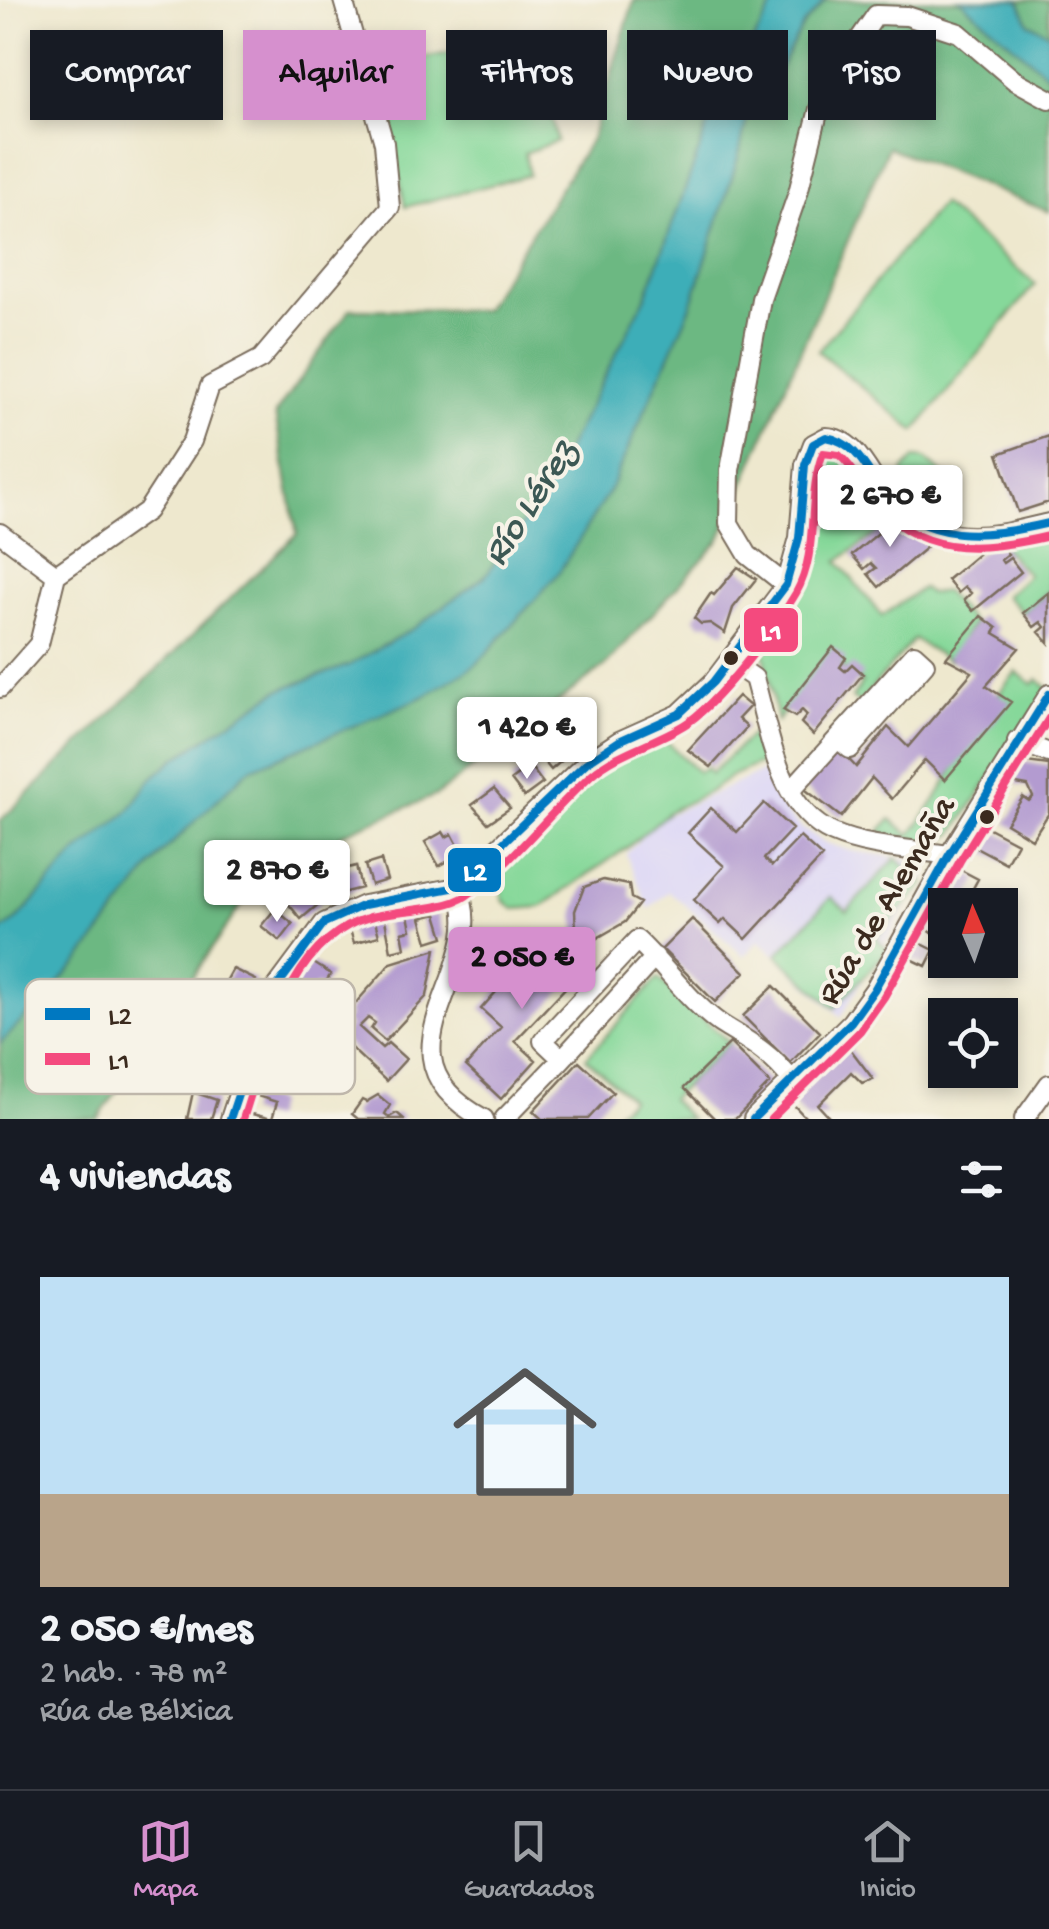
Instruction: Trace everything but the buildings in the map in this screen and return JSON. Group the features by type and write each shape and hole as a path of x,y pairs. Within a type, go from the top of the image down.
{"street":[{"path":"0,688 38,644 56,575 147,511 192,440 210,386 261,358 390,207 384,143 343,0"},
{"path":"786,585 748,554 728,524 730,470 762,299 831,80 876,15 906,16 960,33 1014,80 1049,99"},
{"path":"281,979 309,938 343,912 457,887 586,763 619,741 678,714 724,668 786,585 798,538 808,454 813,444 826,438 848,444 890,501 928,526 956,534 995,535 1049,523"},
{"path":"0,533 56,575"},
{"path":"791,790 914,654 925,664 850,749 838,739"},
{"path":"724,668 741,669 754,678 782,775 809,818 832,833 949,855"},
{"name":"Rúa de Alemaña","path":"753,1119 851,1022 874,990 949,855 1049,694"},
{"path":"1017,741 1049,753"},
{"path":"457,887 466,906 466,928 438,1008 432,1051 443,1089 455,1104 484,1119"},
{"path":"504,1119 562,1058 543,1041 637,940 726,1028 746,1034 792,1081"},
{"path":"1024,1119 1049,1084"},
{"path":"230,1119 238,1094"}],"shaded area":[{"path":"771,767 775,791 789,817 803,829 826,843 852,851 908,859 928,872 841,1017 759,940 744,956 669,891 649,909 626,854 659,819"}],"green space":[{"path":"634,0 1049,0 1049,212 888,147 719,541 606,665 437,795 344,833 241,905 192,979 25,979 25,1094 115,1094 98,1119 0,1119 0,821 297,534 275,414 350,309 483,310 591,139 597,120 607,120 607,87"},
{"path":"446,54 446,120 553,120 557,141 525,153 529,175 405,207 388,120 426,120 426,57"},
{"path":"941,204 1035,284 915,431 818,351"},
{"path":"832,452 847,462 895,520 838,561 882,616 922,588 929,594 944,591 973,623 949,661 914,639 859,703 852,698 862,683 829,656 777,721 762,641 804,571 814,524 817,462"},
{"path":"915,458 925,459 959,487 960,495 940,509 903,478 904,470"},
{"path":"1049,534 1049,591 1023,613 1005,596 1028,575 1000,543"},
{"path":"1016,672 1033,684 1038,679 1049,690 953,834 927,841 879,832 891,819 910,835"},
{"path":"759,728 771,767 758,764 670,811 628,847 541,907 514,909 503,900 499,879 514,857 511,848 562,798 617,755 660,735 698,772 707,768 710,774"},
{"path":"896,858 925,884 876,938 888,950 835,1008 777,955 831,897 847,911"},
{"path":"658,978 730,1043 670,1099 690,1119 609,1119 631,1099 586,1058"}],"water":[{"path":"776,0 826,0 804,24 788,53 788,30 760,30"},
{"path":"960,0 1019,0 1029,23 1049,33 1049,76"},
{"path":"710,120 746,120 691,306 610,490 558,574 476,665 423,697 248,770 160,855 63,979 25,979 25,1018 0,1044 0,931 16,921 77,852 128,812 152,778 173,760 279,690 349,665 416,627 485,576 543,495 647,294"}],"transit line":[{"name":"L2","path":"282,979 324,923 364,905 457,887 586,763 619,741 679,714 713,682 786,585 799,538 805,465 813,444 826,437 845,444 897,507 936,529 980,534 1049,523"},
{"name":"L1","path":"296,979 319,948 342,929 370,917 446,904 466,896 499,869 591,775 697,715 744,665 796,593 808,560 815,488 823,453 839,455 882,510 919,536 939,543 982,547 1049,536"},
{"name":"L2","path":"753,1119 851,1022 874,990 949,855 1049,694"},
{"name":"L1","path":"771,1119 860,1031 884,997 960,861 1049,718"},
{"name":"L2","path":"230,1119 238,1094"},
{"name":"L1","path":"243,1119 251,1094"}],"water label":[{"name":"Río Lérez","path":"527,501"}]}
